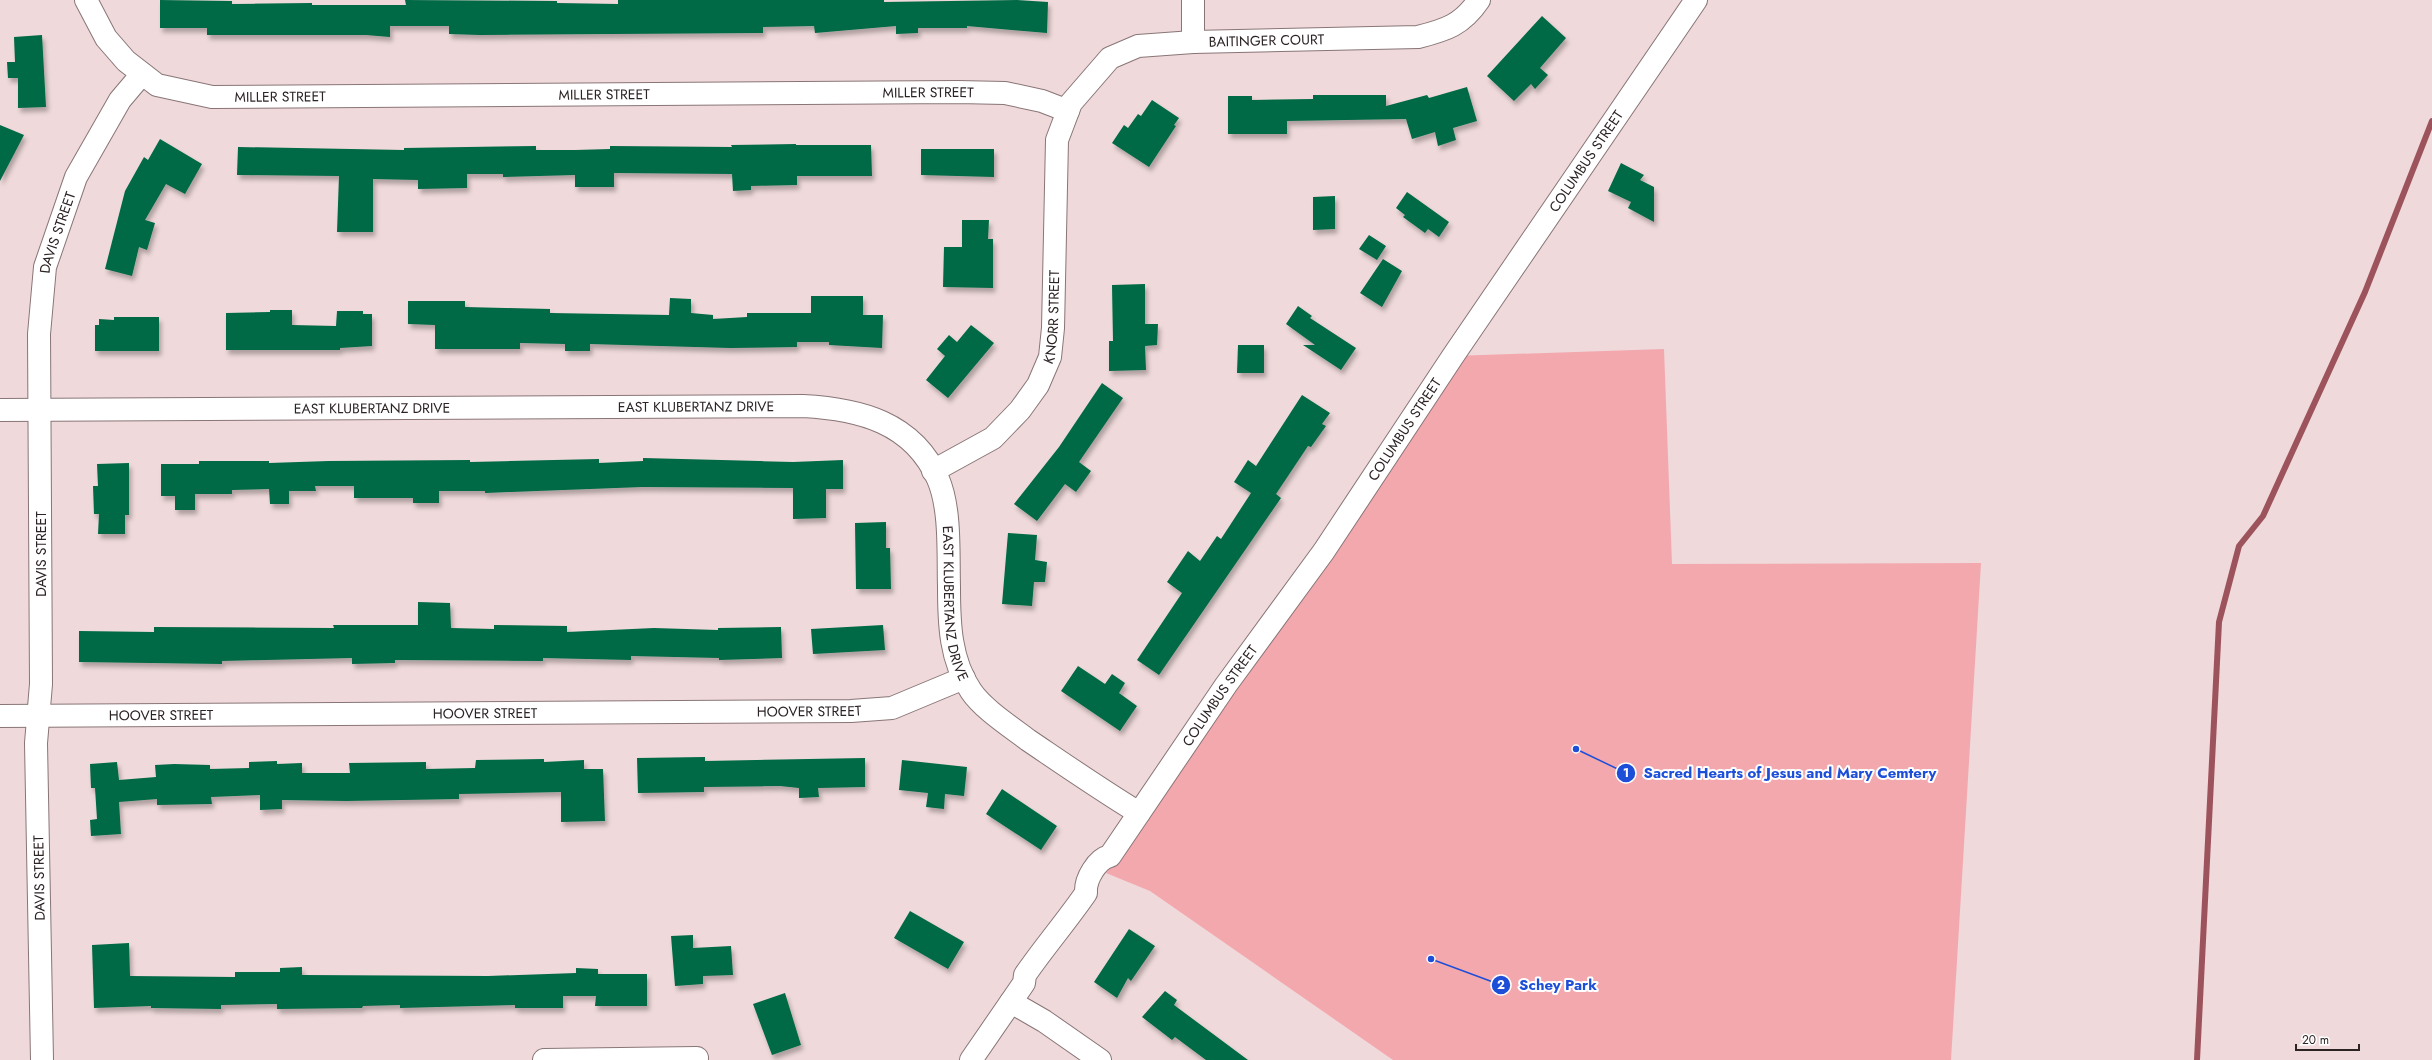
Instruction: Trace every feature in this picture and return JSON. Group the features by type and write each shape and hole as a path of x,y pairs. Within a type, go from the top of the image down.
{"street":[{"name":"MILLER STREET","path":"86,0 106,38 126,61 142,74 157,85 212,97 958,92 1006,93 1042,101 1068,111"},
{"path":"1193,0 1193,42"},
{"name":"BAITINGER COURT","path":"1068,111 1071,103 1110,58 1138,46 1193,42 1418,37 1448,29 1470,13 1479,0"},
{"name":"COLUMBUS STREET","path":"971,1060 1024,983 1025,975 1053,934 1060,930 1086,893 1093,893 1097,890 1112,861 1110,856 1226,685 1324,551 1453,356 1696,0"},
{"name":"DAVIS STREET","path":"42,1060 36,743 41,684 39,334 45,267 76,177 120,100 142,74"},
{"name":"KNORR STREET","path":"933,471 993,438 1020,410 1038,385 1050,356 1053,328 1057,140 1068,111"},
{"name":"EAST KLUBERTANZ DRIVE","path":"0,410 832,408 851,410 879,419 906,437 925,457 938,479 943,500 948,539 949,620 953,648 971,692 1004,722 1085,780 1139,813"},
{"name":"HOOVER STREET","path":"0,716 851,711 892,708 964,678"},
{"path":"1011,1002 1044,1021 1100,1060"},
{"path":"544,1060 697,1058"}],"shaded area":[{"path":"1664,349 1672,564 1981,563 1951,1060 1393,1060 1150,891 1106,873 1453,356"}],"building":[{"path":"160,0 232,1 232,4 312,3 312,5 406,5 405,0 557,1 557,3 618,4 618,0 884,0 884,2 1017,0 1048,2 1047,33 967,26 967,28 918,28 918,33 896,34 896,26 815,33 814,26 763,27 763,33 480,35 449,34 449,26 390,26 390,37 366,35 207,35 207,28 160,28"},
{"path":"1542,16 1566,38 1540,68 1548,75 1535,89 1531,84 1514,101 1487,76"},
{"path":"42,35 46,107 18,108 18,78 8,78 7,62 15,62 14,37"},
{"path":"1467,87 1477,121 1453,128 1456,140 1438,146 1435,132 1412,139 1406,119 1287,121 1287,134 1228,134 1228,96 1252,96 1252,100 1313,99 1313,95 1386,95 1386,106 1427,95 1429,98"},
{"path":"1152,100 1179,118 1174,125 1176,126 1149,167 1112,143 1124,125 1128,128 1138,114 1141,116"},
{"path":"0,125 24,135 0,181"},
{"path":"160,139 202,164 185,194 166,184 145,220 155,223 147,250 139,247 132,276 105,269 125,191 144,157 148,160"},
{"path":"731,145 871,145 872,176 797,176 797,185 751,186 751,190 733,191 732,174 614,173 614,187 575,187 575,175 503,177 503,174 467,174 467,188 418,189 418,180 373,179 373,232 337,232 339,176 237,175 238,147 404,150 404,148 536,146 536,150 575,150 610,149 610,146 732,147"},
{"path":"921,149 994,149 994,177 921,175"},
{"path":"1621,163 1644,175 1640,180 1654,187 1654,222 1628,208 1631,202 1608,191"},
{"path":"1407,192 1449,222 1439,237 1428,229 1425,233 1403,217 1405,215 1396,208"},
{"path":"1335,196 1335,229 1313,230 1313,197"},
{"path":"962,220 989,220 988,239 993,239 993,288 943,287 944,247 962,247"},
{"path":"1369,235 1386,246 1377,260 1359,249"},
{"path":"1383,259 1402,271 1382,307 1360,293"},
{"path":"1145,284 1145,324 1158,324 1157,345 1145,346 1146,370 1109,371 1109,341 1113,341 1112,285"},
{"path":"811,296 863,296 863,315 883,315 882,348 829,345 829,342 797,342 797,347 730,348 590,344 590,351 565,351 565,344 520,343 520,349 435,349 435,325 408,324 408,301 465,301 465,307 550,309 550,313 669,315 670,298 691,299 691,313 713,315 713,319 747,317 747,313 811,313"},
{"path":"1298,306 1312,316 1310,318 1356,348 1341,370 1303,345 1315,345 1286,324"},
{"path":"270,310 292,310 292,325 336,326 337,311 363,311 363,314 372,314 372,346 340,348 340,350 226,350 226,313 270,312"},
{"path":"114,317 159,317 159,351 95,351 95,325 99,325 99,319 114,320"},
{"path":"971,325 994,343 948,398 926,380 945,356 937,349 949,335 957,342"},
{"path":"1238,345 1264,345 1264,373 1237,373"},
{"path":"1102,383 1123,398 1079,462 1091,471 1076,492 1065,484 1037,521 1014,504 1059,447"},
{"path":"1302,395 1330,413 1322,424 1326,426 1311,447 1308,446 1276,494 1281,498 1159,675 1137,660 1182,593 1167,582 1188,551 1200,561 1217,536 1221,539 1251,493 1234,482 1248,460 1256,466"},
{"path":"643,458 793,462 843,460 843,489 826,489 826,518 793,519 793,488 642,487 485,493 485,491 439,491 439,503 413,503 413,498 354,498 354,486 315,486 316,491 289,491 289,504 270,504 269,489 232,490 232,494 195,494 195,510 175,510 175,496 161,496 161,464 199,464 199,461 269,461 269,463 470,460 470,462 599,459 599,463 643,461"},
{"path":"129,463 129,515 125,515 125,534 98,534 99,514 94,514 93,486 98,486 97,464"},
{"path":"886,522 886,548 890,548 891,589 856,589 855,523"},
{"path":"1008,533 1037,535 1035,560 1047,562 1045,582 1034,582 1032,606 1002,604"},
{"path":"418,602 450,603 451,628 494,629 494,625 567,626 567,632 654,628 718,630 718,628 781,627 782,658 719,660 719,658 631,656 631,660 543,658 543,661 395,660 395,663 352,664 352,658 222,661 222,664 79,662 79,631 154,632 154,627 334,628 333,625 418,625"},
{"path":"883,625 885,650 813,654 811,629"},
{"path":"1078,666 1105,684 1112,674 1125,683 1119,693 1137,706 1120,731 1061,691"},
{"path":"705,757 705,761 865,758 865,787 818,788 819,797 799,798 799,788 780,786 704,787 704,792 638,793 637,758"},
{"path":"544,759 544,762 584,760 584,769 603,769 605,821 561,822 561,792 459,794 459,799 346,801 282,800 282,809 260,810 260,795 211,797 212,804 157,805 157,799 119,802 121,834 91,836 90,820 97,819 95,788 91,788 90,764 117,762 119,780 156,777 155,765 174,764 210,765 210,769 249,768 249,762 277,761 277,764 302,763 302,773 350,773 349,763 426,762 426,769 475,768 476,760"},
{"path":"902,760 967,767 964,796 945,794 944,809 926,807 928,793 899,790"},
{"path":"1002,789 1057,826 1041,850 986,814"},
{"path":"910,911 964,942 948,969 894,938"},
{"path":"1129,929 1155,946 1131,981 1128,978 1117,998 1094,982"},
{"path":"693,935 693,948 731,946 733,975 703,976 703,984 675,986 671,936"},
{"path":"129,943 130,976 235,977 235,972 280,972 280,968 302,967 302,975 488,976 576,973 576,968 598,969 598,974 647,974 647,1006 595,1006 596,996 563,996 563,1008 515,1008 515,1005 400,1008 400,1005 363,1006 362,1008 277,1009 277,1004 221,1005 221,1009 151,1008 151,1006 94,1008 92,945"},
{"path":"1165,991 1177,1000 1174,1005 1248,1060 1206,1060 1175,1037 1172,1040 1142,1017"},
{"path":"785,993 801,1045 772,1055 753,1004"}],"waterway":[{"path":"2197,1060 2219,622 2239,546 2263,516 2365,292 2432,121"}],"place":[{"name":"Sacred Hearts of Jesus and Mary Cemtery","path":"1576,749"},
{"name":"Schey Park","path":"1431,959"}]}
